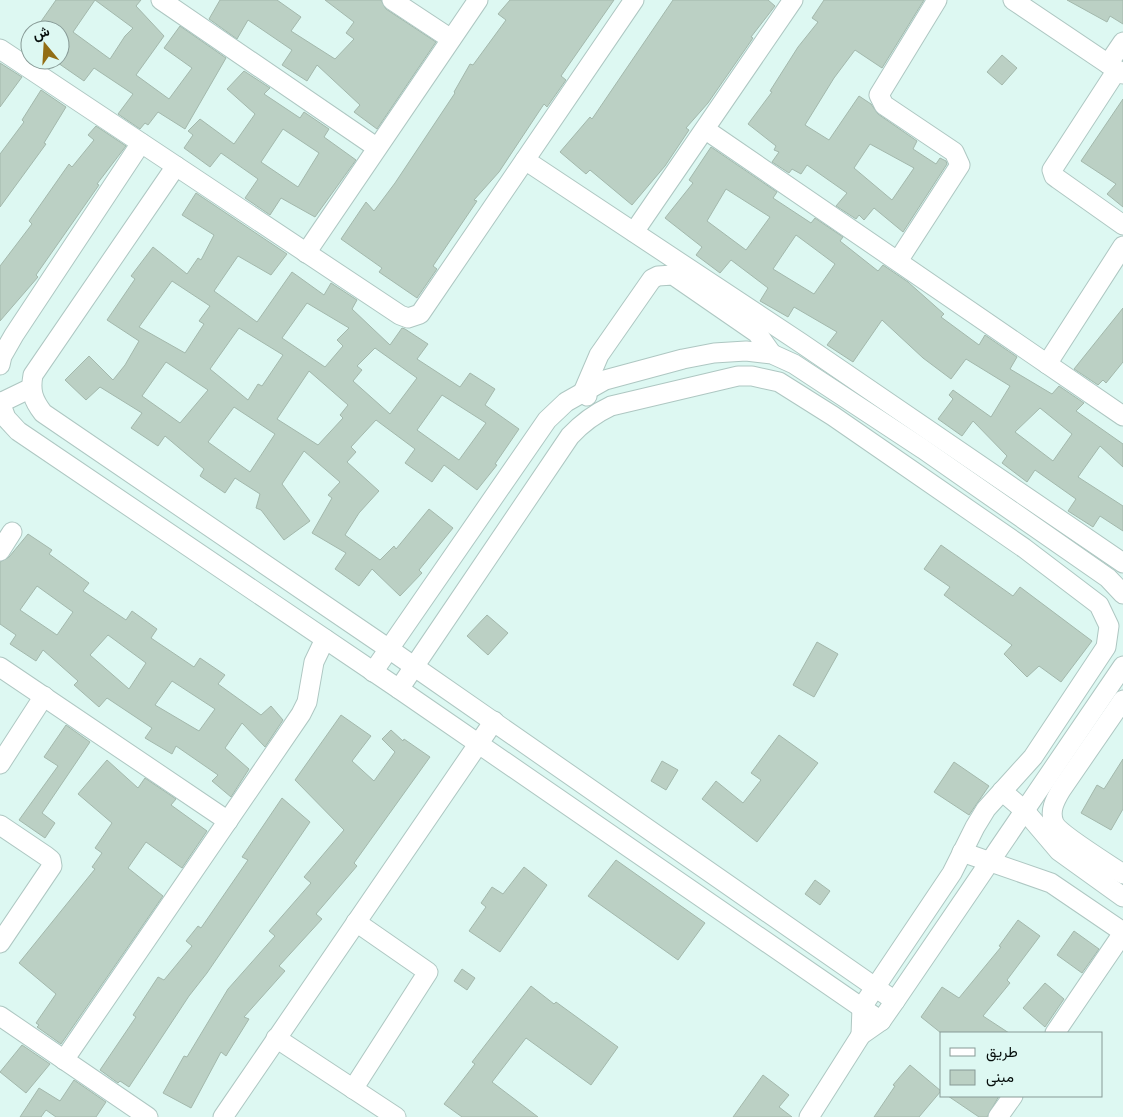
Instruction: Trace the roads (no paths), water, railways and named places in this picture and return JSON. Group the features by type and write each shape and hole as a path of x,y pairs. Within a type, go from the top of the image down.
{"street":[{"path":"161,0 376,147"},
{"path":"392,0 450,39"},
{"path":"306,253 376,147 478,0"},
{"path":"0,49 400,315 408,318 420,314 634,0"},
{"path":"634,232 706,130 793,0"},
{"path":"898,261 960,165 954,152 884,105 878,95 937,0"},
{"path":"1013,0 1116,70"},
{"path":"1123,42 1116,70 1052,170 1054,176 1123,225"},
{"path":"706,130 1123,416"},
{"path":"0,365 2,356 14,335 141,143"},
{"path":"525,160 801,343 1123,563"},
{"path":"176,166 33,375 30,388 34,402 43,414 390,649 895,1001"},
{"path":"1047,364 1123,246"},
{"path":"593,414 584,390 599,355 652,279 658,276 673,275 738,319 757,333 772,354"},
{"path":"373,672 547,420 566,402 604,380 714,353 746,351 772,354 802,369 1108,578 1122,591"},
{"path":"764,378 772,354"},
{"path":"399,690 570,436 593,414 612,406 738,376 764,378 779,382 833,416 1024,548 1100,605 1109,626 1109,637 1106,647 1033,757 1002,791 975,827 952,872 862,1007 861,1035"},
{"path":"30,388 0,403 6,418 18,431 325,639 881,1021"},
{"path":"1024,548 1037,529"},
{"path":"0,551 12,532"},
{"path":"64,1060 301,714 307,702 314,662 325,639"},
{"path":"809,1117 861,1035 881,1021 1026,811 1117,688 1123,666"},
{"path":"0,667 228,821"},
{"path":"0,764 44,696"},
{"path":"1123,700 1061,790 1052,808 1054,823 1058,828 1123,874"},
{"path":"223,1117 494,721"},
{"path":"1002,791 1026,811 1059,851 1123,897"},
{"path":"0,825 46,856 51,860 52,866 0,943"},
{"path":"962,852 1051,883 1123,932 1056,1032"},
{"path":"353,1089 428,972 356,922"},
{"path":"0,1016 148,1117"},
{"path":"276,1038 396,1117"},
{"path":"998,1117 1012,1097"}]}
